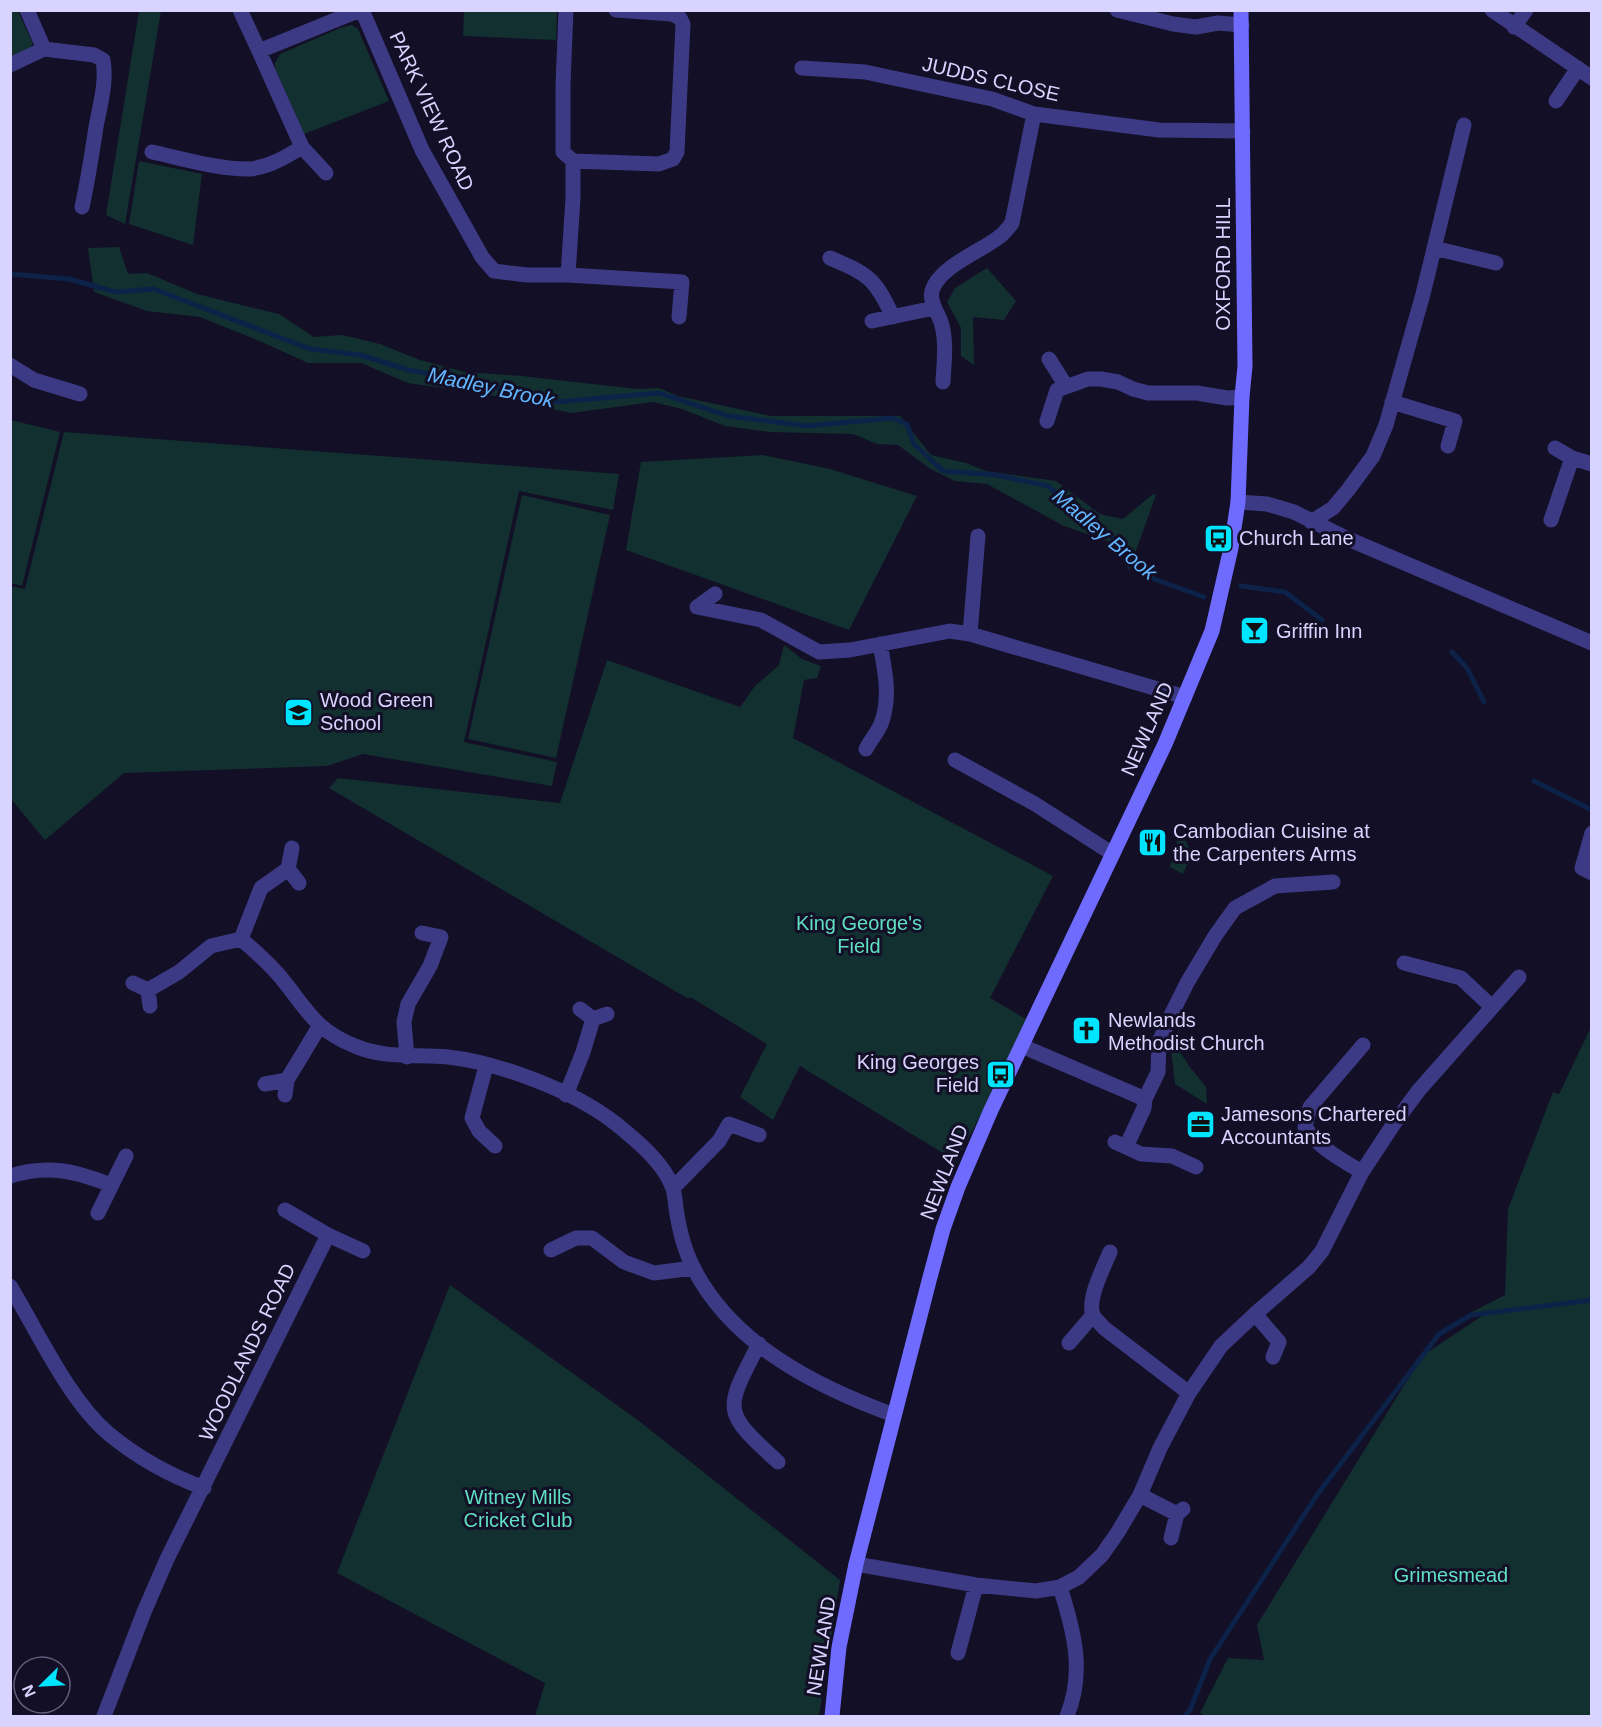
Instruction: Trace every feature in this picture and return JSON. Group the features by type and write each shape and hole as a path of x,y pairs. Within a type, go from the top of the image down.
{"main road":[{"name":"OXFORD HILL","path":"1238,502 1245,366 1242,18"},
{"name":"NEWLAND","path":"832,1716 839,1647 856,1564 943,1228 980,1134 1113,854 1212,631 1231,548 1238,502"}],"street":[{"path":"27,10 44,49"},
{"path":"240,10 302,147 326,173"},
{"path":"259,51 361,10"},
{"name":"PARK VIEW ROAD","path":"361,10 422,150 488,266 494,271 510,274 682,276 679,317"},
{"path":"567,10 562,152 573,161 659,164 673,159 677,152 683,24 680,18 672,14 616,10"},
{"name":"OXFORD HILL","path":"1117,10 1173,24 1196,27 1242,18"},
{"path":"1492,10 1592,78"},
{"path":"1514,27 1526,10"},
{"path":"10,65 44,49 94,55 103,60 105,70 82,207"},
{"name":"JUDDS CLOSE","path":"802,68 865,72 992,99 1034,114 1159,130 1243,131"},
{"path":"1556,101 1578,68"},
{"path":"943,382 945,345 941,321 934,308 932,292 942,276 965,257 1000,237 1012,223 1034,114"},
{"path":"1311,522 1334,508 1373,456 1386,425 1423,294 1464,124"},
{"path":"152,153 250,169 285,158 302,147"},
{"path":"568,275 573,161"},
{"path":"1434,248 1496,263"},
{"path":"830,258 863,272 882,292 893,317"},
{"path":"872,321 934,308"},
{"path":"1049,359 1066,386"},
{"path":"10,365 34,380 80,394"},
{"path":"1047,421 1057,390 1088,379 1118,382 1148,393 1197,393 1227,398 1242,397"},
{"path":"1392,402 1455,421 1448,446"},
{"path":"1555,448 1572,458 1592,464"},
{"path":"1551,520 1572,458"},
{"path":"1238,502 1294,512 1311,522 1592,643"},
{"path":"970,634 978,536"},
{"path":"715,594 697,607 761,620 819,652 850,650 950,631 970,634 1185,696"},
{"path":"866,748 881,724 885,706 887,689 880,644"},
{"path":"955,760 1035,804 1113,854"},
{"path":"1592,832 1585,850 1582,868 1592,873"},
{"path":"241,939 261,888 288,869 292,848"},
{"path":"288,869 299,884"},
{"path":"1196,1167 1172,1156 1141,1154 1121,1145 1144,1108 1145,1098 1158,1072 1159,1042 1171,1015 1215,936 1236,909 1275,886 1333,882"},
{"path":"407,1057 404,1022 408,1004 430,966 441,937 422,933"},
{"path":"133,983 149,998 211,946 241,939"},
{"path":"241,939 278,975 319,1027 353,1046 374,1053 407,1057 450,1058 520,1073 591,1106 615,1123 664,1169 673,1188 682,1242 694,1268 718,1305 759,1344 800,1372 831,1390 894,1415"},
{"path":"1404,963 1461,978 1492,1007"},
{"path":"856,1564 976,1585 1036,1591 1060,1587 1079,1577 1102,1555 1140,1496 1155,1458 1190,1393 1221,1346 1309,1267 1322,1251 1362,1172 1419,1090 1519,977"},
{"path":"566,1095 600,1016 580,1009"},
{"path":"265,1084 286,1087 319,1027"},
{"path":"1362,1172 1320,1145 1305,1127 1310,1107 1363,1044"},
{"path":"1022,1046 1145,1098"},
{"path":"486,1066 472,1118 479,1131 495,1146"},
{"path":"673,1188 719,1141 729,1124 759,1135"},
{"path":"98,1213 126,1156"},
{"path":"10,1176 27,1171 49,1169 77,1172 111,1185"},
{"path":"285,1210 328,1235 363,1251"},
{"name":"WOODLANDS ROAD","path":"105,1716 167,1559 328,1235"},
{"path":"551,1250 576,1239 592,1238 624,1262 654,1273 694,1268"},
{"path":"1110,1252 1095,1289 1093,1315 1104,1328 1190,1393"},
{"path":"10,1286 82,1405 108,1433 162,1470 204,1488"},
{"path":"1254,1314 1279,1342 1273,1357"},
{"path":"1069,1343 1093,1315"},
{"path":"759,1344 733,1399 734,1414 743,1429 778,1462"},
{"path":"1140,1496 1180,1512 1171,1538"},
{"path":"958,1653 976,1585"},
{"path":"1060,1587 1077,1651 1076,1682 1067,1716"}],"green space":[{"path":"10,11 18,11 33,44 28,51 10,59"},
{"path":"139,11 161,11 125,224 106,215"},
{"path":"464,11 557,11 556,40 463,36"},
{"path":"352,25 358,29 389,101 304,134 275,68 275,63 280,54"},
{"path":"139,161 202,174 193,245 129,224"},
{"path":"119,247 128,274 147,273 197,294 279,314 314,337 342,335 380,344 420,360 465,372 637,389 659,388 678,396 771,416 900,416 931,455 966,463 986,471 1056,481 1100,514 1123,519 1153,494 1156,495 1129,570 1113,543 1064,526 987,484 955,481 929,468 898,445 877,444 853,434 769,432 725,426 682,409 653,402 571,413 485,394 408,383 361,363 308,363 200,317 147,311 94,292 88,248"},
{"path":"987,268 1016,301 1004,320 973,317 974,365 961,356 961,328 947,302 955,288"},
{"path":"11,420 60,432 22,586 11,583"},
{"name":"Wood Green School","path":"64,432 619,474 613,510 519,491 464,742 557,762 552,786 363,754 327,766 124,773 45,840 11,799 10,586 25,589"},
{"path":"763,455 830,469 917,496 849,630 626,550 641,462"},
{"path":"522,495 610,515 556,758 468,739"},
{"name":"King George's Field","path":"784,645 802,659 821,666 817,678 804,680 793,738 1053,876 990,998 1026,1019 985,1107 956,1161 800,1066 773,1120 740,1097 767,1044 692,998 687,998 329,788 338,778 560,803 607,660 740,707 755,686 779,665"},
{"path":"1179,836 1184,838 1192,853 1183,874 1170,867"},
{"name":"Grimesmead","path":"1591,1027 1591,1716 1205,1716 1200,1713 1228,1658 1264,1660 1257,1625 1422,1356 1485,1314 1471,1315 1470,1313 1505,1295 1508,1209 1553,1092 1559,1094"},
{"path":"1175,1044 1206,1087 1207,1104 1175,1084 1171,1049"},
{"name":"Witney Mills Cricket Club","path":"450,1285 639,1421 840,1580 819,1716 535,1716 545,1683 337,1573"}],"waterway":[{"name":"Madley Brook","path":"10,274 69,279 116,292 154,289 310,349 360,355 409,370 557,402 659,393 728,416 807,426 892,418 907,424 914,444 943,471 996,475 1048,486 1137,557 1154,579 1204,597"},
{"name":"Madley Brook","path":"1241,586 1285,592 1322,620"},
{"name":"Madley Brook","path":"1452,652 1467,668 1484,702"},
{"name":"Madley Brook","path":"1534,781 1592,810"},
{"path":"1185,1716 1190,1710 1210,1659 1317,1495 1439,1334 1471,1315 1592,1300"}],"place":[{"name":"Church Lane","path":"1218,538"},
{"name":"Griffin Inn","path":"1255,631"},
{"name":"Wood Green School","path":"299,712"},
{"name":"Cambodian Cuisine at the Carpenters Arms","path":"1152,842"},
{"name":"Newlands Methodist Church","path":"1087,1031"},
{"name":"King Georges Field","path":"1000,1074"},
{"name":"Jamesons Chartered Accountants","path":"1200,1125"}]}
